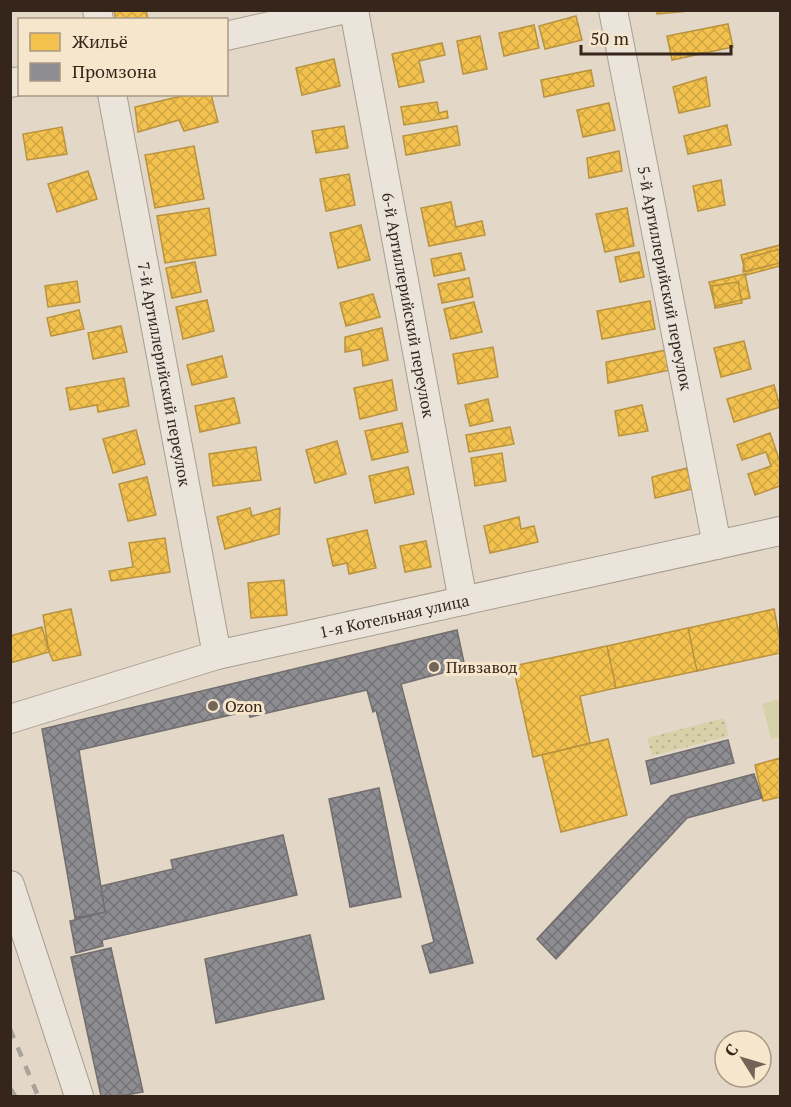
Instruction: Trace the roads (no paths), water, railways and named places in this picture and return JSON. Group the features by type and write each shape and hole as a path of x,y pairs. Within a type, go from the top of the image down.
{"street":[{"path":"228,36 341,10"},
{"name":"6-й Артиллерийский переулок","path":"354,10 462,601"},
{"name":"5-й Артиллерийский переулок","path":"613,10 717,545"},
{"name":"7-й Артиллерийский переулок","path":"112,96 217,655"},
{"name":"1-я Котельная улица","path":"10,719 217,655 780,531"},
{"path":"10,885 79,1096"}],"railway":[{"path":"10,1029 38,1096"},
{"path":"10,1088 15,1096"}],"place":[{"name":"Пивзавод","path":"434,667"},
{"name":"Ozon","path":"213,706"}]}
